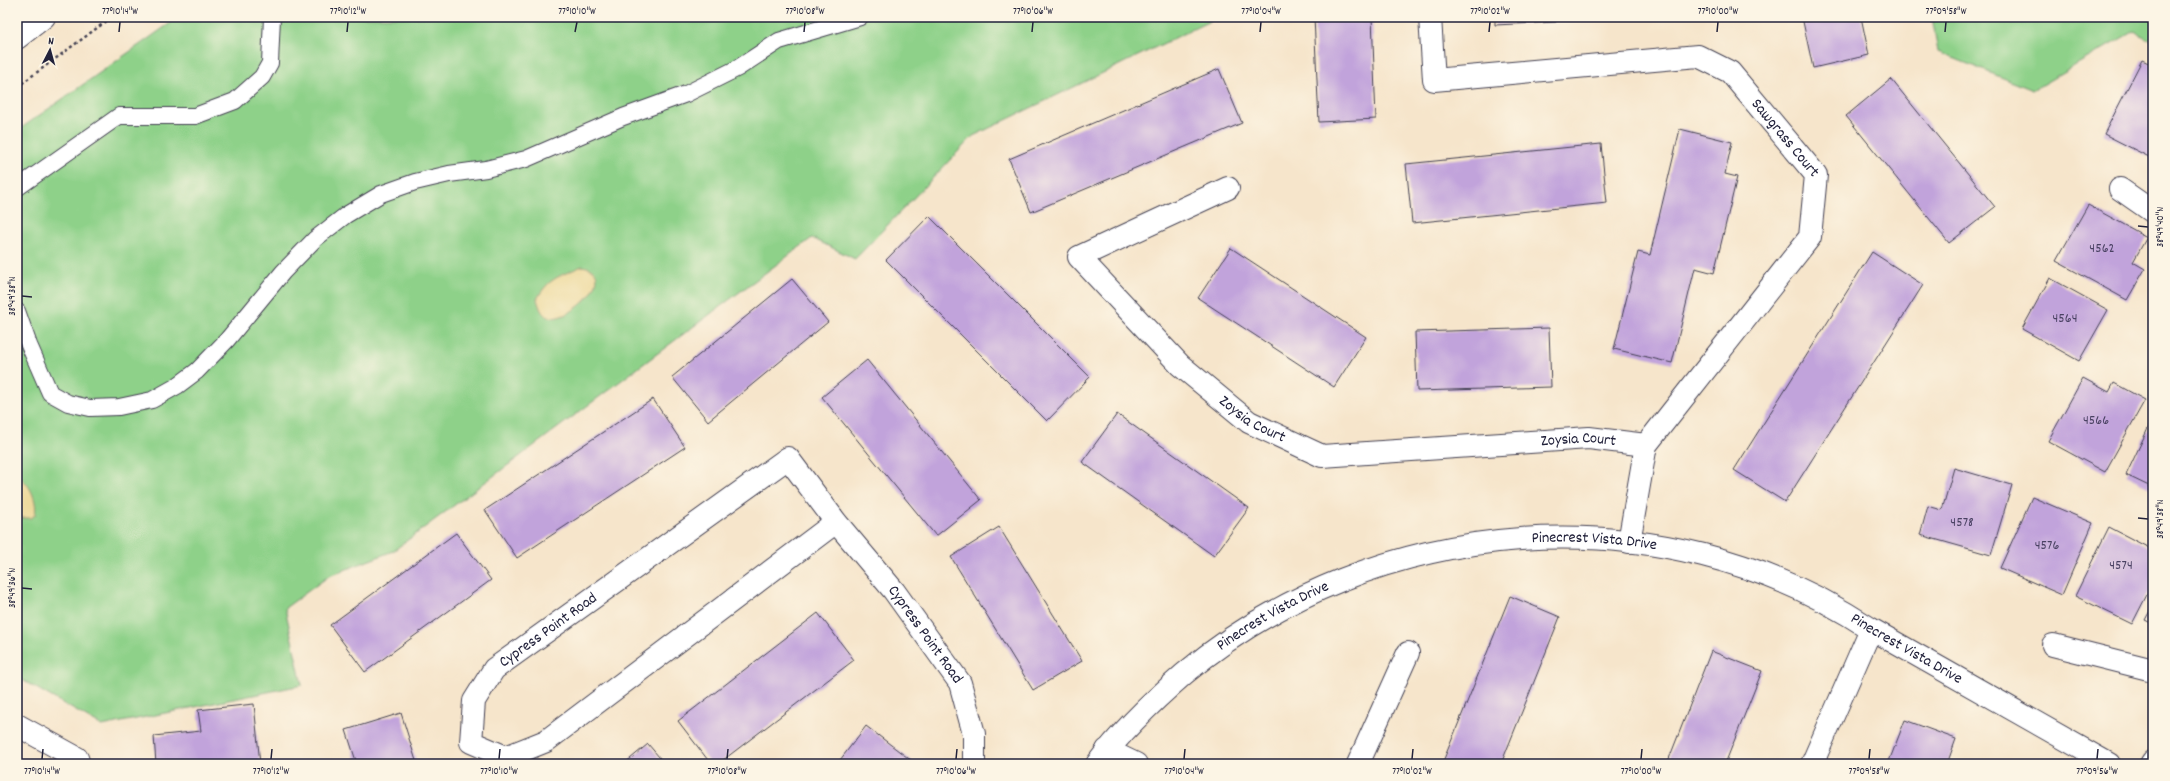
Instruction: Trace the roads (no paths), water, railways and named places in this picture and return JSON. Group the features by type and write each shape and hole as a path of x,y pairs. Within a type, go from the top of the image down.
{"street":[{"path":"17,38 44,17"},
{"name":"Sawgrass Court","path":"1430,17 1434,80 1698,56 1730,72 1816,175 1810,237 1646,445 1629,542"},
{"name":"Zoysia Court","path":"1228,188 1079,257 1180,365 1249,422 1322,456 1589,438 1646,445"},
{"path":"2120,189 2153,212"},
{"name":"Cypress Point Road","path":"836,522 546,741 506,757 471,742 474,701 494,669 788,458 836,522 894,592 960,684 974,734 974,764"},
{"name":"Pinecrest Vista Drive","path":"1102,757 1159,696 1210,652 1267,614 1319,588 1386,563 1458,546 1511,539 1580,536 1656,544 1723,560 1783,581 1836,606 1871,629 2109,764"},
{"path":"1812,764 1871,629"},
{"path":"2053,645 2153,670"},
{"path":"1358,764 1408,653"},
{"path":"17,725 77,758 79,764"},
{"path":"1102,757 1136,764"}],"lane":[{"path":"17,188 119,116 195,116 235,101 262,78 270,62 272,17"},
{"path":"17,311 29,345 50,393 68,403 90,408 119,407 152,400 197,371 227,340 283,272 315,239 346,214 381,194 415,182 449,174 486,169 526,159 623,117 686,94 738,68 779,41 860,17"}]}
